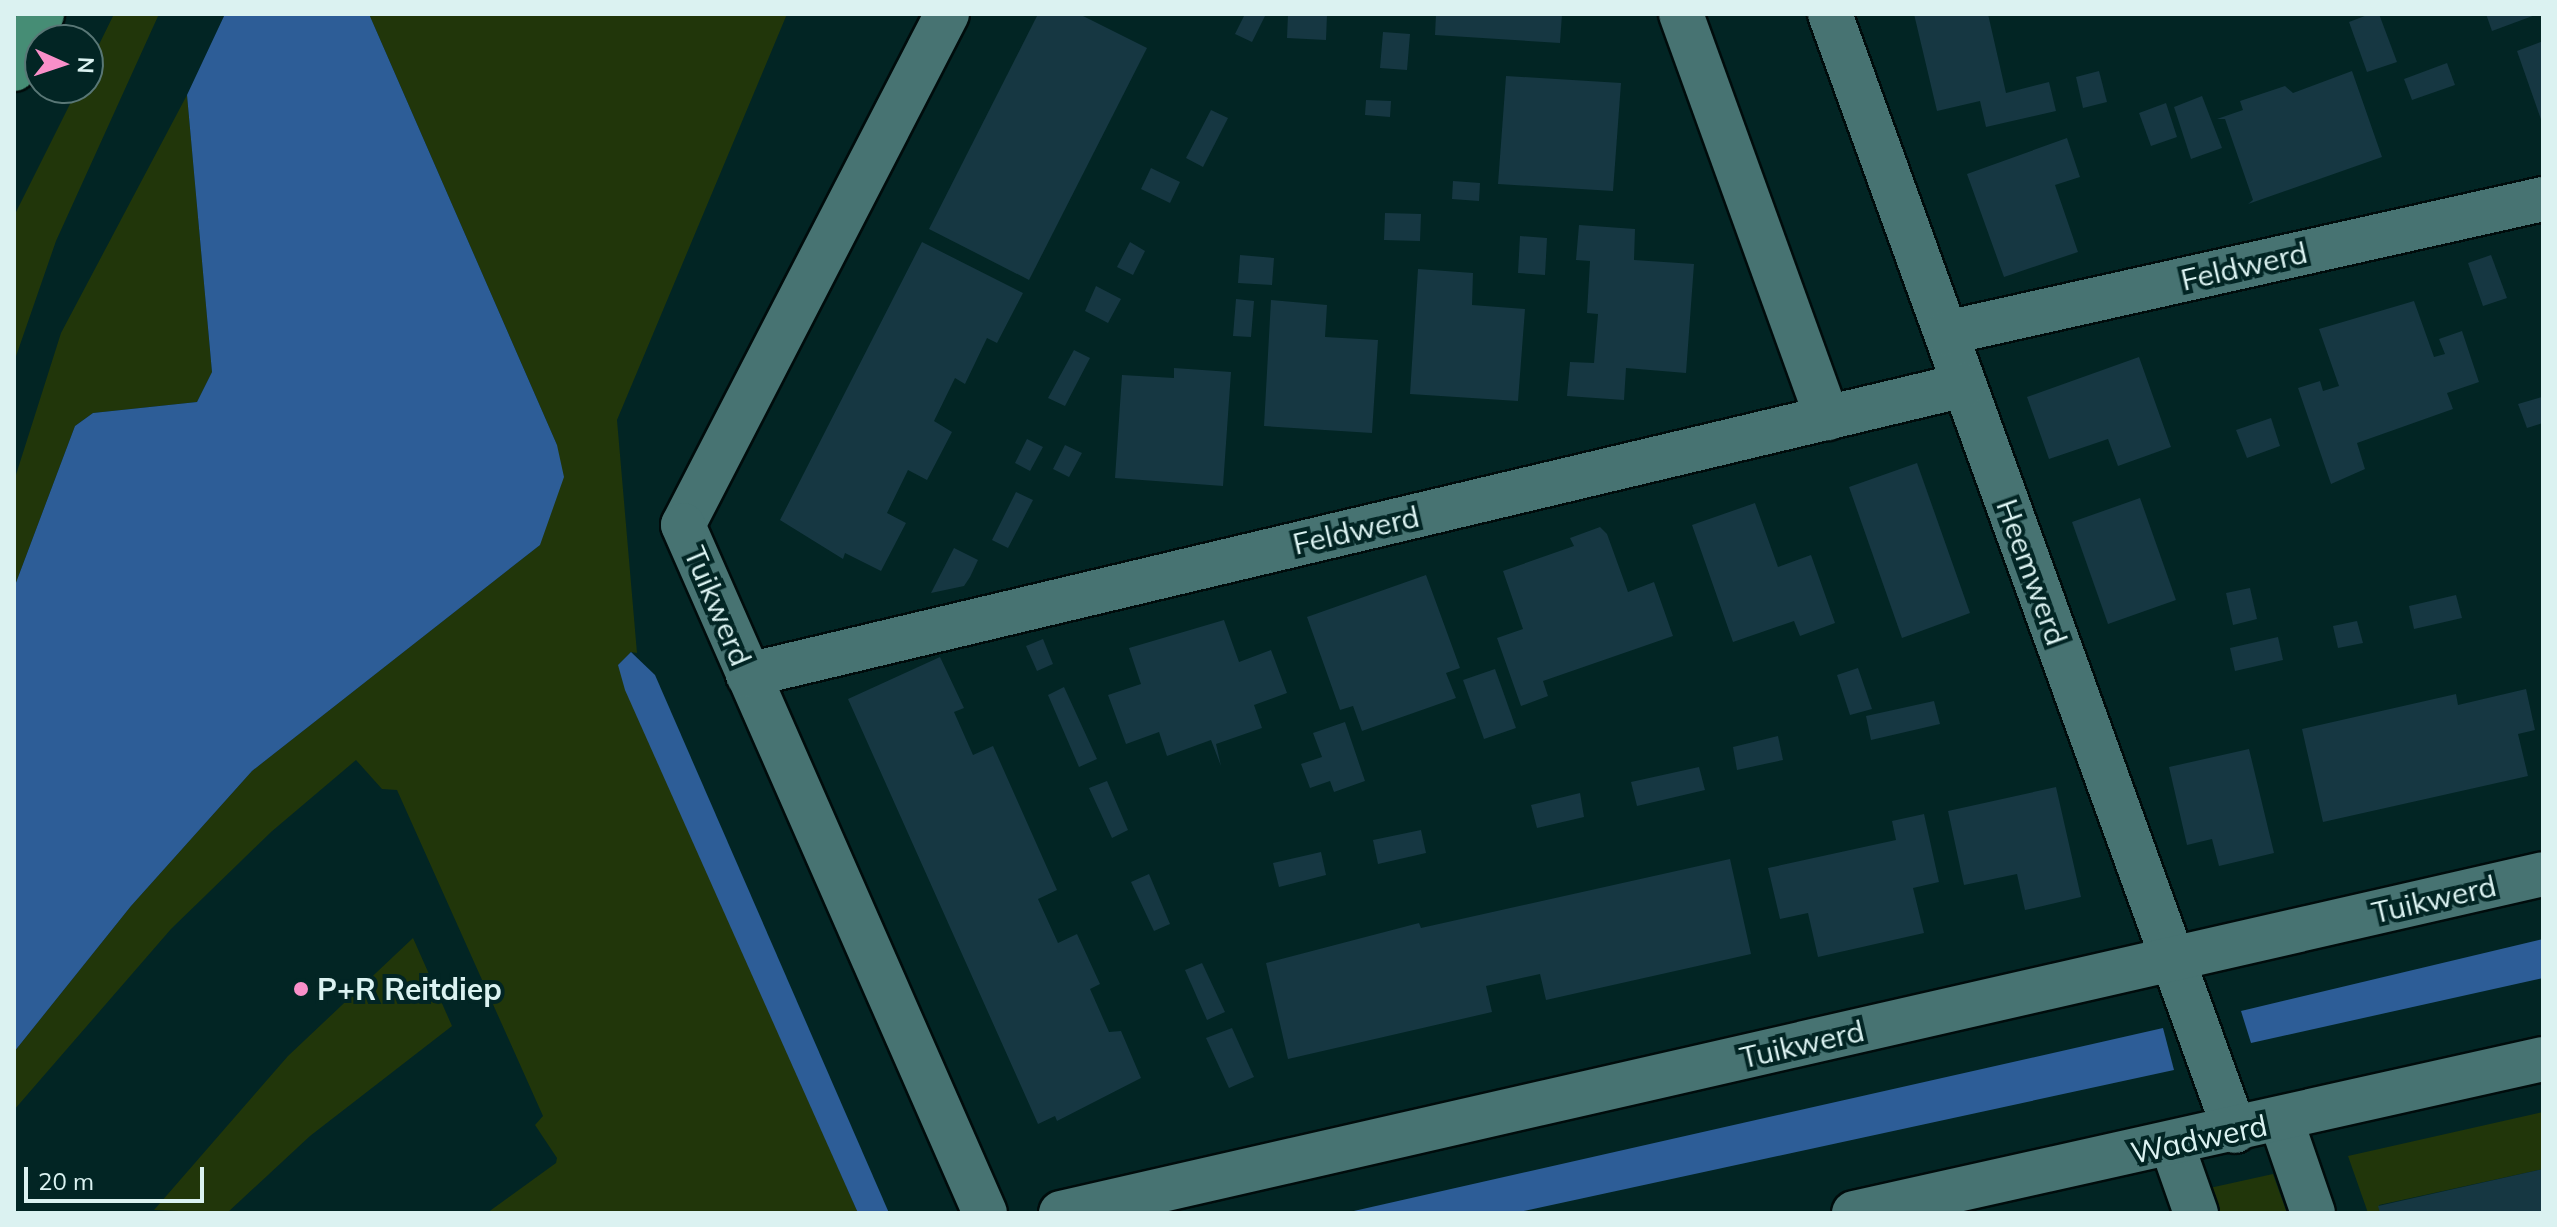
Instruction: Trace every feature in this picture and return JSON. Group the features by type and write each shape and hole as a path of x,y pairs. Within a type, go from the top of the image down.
{"main road":[{"path":"14,69 42,14"}],"street":[{"name":"Tuikwerd","path":"947,14 683,525 985,1213"},
{"path":"1681,14 1827,418"},
{"name":"Heemwerd","path":"1830,14 2235,1131"},
{"name":"Feldwerd","path":"1946,333 2543,199"},
{"name":"Feldwerd","path":"748,675 1964,385"},
{"name":"Tuikwerd","path":"1061,1213 2543,874"},
{"name":"Wadwerd","path":"1854,1213 2235,1131 2543,1059"},
{"path":"2281,1120 2313,1213"},
{"path":"2172,1145 2196,1213"}],"green space":[{"path":"114,14 159,14 56,241 14,362 14,216 70,104 104,104 104,34"},
{"path":"369,14 787,14 617,420 637,653 631,652 618,665 858,1213 487,1213 556,1163 557,1158 535,1125 543,1116 397,790 382,789 356,760 271,832 171,929 14,1110 14,1052 131,906 252,771 540,545 557,445"},
{"path":"187,95 212,372 197,402 93,413 75,426 14,588 14,481 61,333"},
{"path":"413,938 452,1026 310,1136 227,1213 154,1210 288,1056"},
{"path":"2543,1112 2543,1169 2379,1205 2380,1213 2368,1213 2348,1156"},
{"path":"2273,1174 2287,1213 2214,1213 2205,1189"}],"water":[{"path":"225,14 369,14 557,445 564,477 540,545 252,771 131,906 14,1052 14,588 75,426 93,413 197,402 212,372 187,95"},
{"path":"631,652 655,675 889,1213 858,1213 625,690 618,665"},
{"path":"2543,939 2543,978 2251,1043 2241,1011"},
{"path":"2163,1028 2174,1070 1515,1213 1345,1213"}],"building":[{"path":"1038,14 1079,14 1147,48 1029,280 929,229"},
{"path":"1245,14 1266,14 1252,42 1235,34"},
{"path":"1288,14 1327,14 1326,40 1287,38"},
{"path":"1436,14 1562,14 1560,43 1435,35"},
{"path":"1914,14 1988,14 2006,93 2049,82 2056,111 1986,127 1980,101 1937,111"},
{"path":"2379,14 2397,62 2367,72 2349,22"},
{"path":"2486,14 2538,14 2492,31"},
{"path":"1383,32 1410,34 1407,70 1380,68"},
{"path":"2543,41 2543,125 2517,51"},
{"path":"2447,63 2455,85 2412,100 2404,79"},
{"path":"2099,71 2107,102 2083,108 2076,77"},
{"path":"2352,71 2382,157 2248,204 2253,200 2225,119 2217,119 2243,110 2240,101 2285,86 2293,93"},
{"path":"1506,76 1621,83 1613,191 1498,184"},
{"path":"2202,96 2222,148 2191,159 2174,107"},
{"path":"1366,100 1391,101 1390,117 1365,115"},
{"path":"2166,103 2177,137 2151,146 2139,113"},
{"path":"1211,110 1228,118 1203,167 1186,158"},
{"path":"2067,138 2080,177 2055,185 2078,252 2004,277 1967,174"},
{"path":"1151,168 1180,182 1170,203 1141,189"},
{"path":"1453,181 1480,183 1479,201 1452,199"},
{"path":"1385,213 1421,214 1420,241 1384,240"},
{"path":"1579,225 1635,229 1634,260 1694,264 1686,373 1626,368 1624,400 1567,396 1570,362 1594,363 1598,314 1587,313 1590,261 1576,260"},
{"path":"1520,236 1547,238 1545,275 1518,273"},
{"path":"922,242 1023,293 997,343 987,338 965,384 955,378 934,421 952,432 927,480 908,470 887,513 906,523 881,571 845,553 843,559 780,520"},
{"path":"1130,242 1145,251 1133,275 1117,267"},
{"path":"1240,255 1274,258 1272,285 1238,283"},
{"path":"2491,255 2507,298 2483,306 2468,263"},
{"path":"1418,269 1473,273 1472,305 1525,309 1518,401 1410,394"},
{"path":"1096,286 1121,299 1108,323 1085,311"},
{"path":"1236,299 1254,301 1251,337 1233,336"},
{"path":"1271,300 1327,305 1325,337 1378,340 1372,433 1264,426"},
{"path":"2414,301 2434,357 2445,354 2439,339 2462,331 2479,382 2447,393 2453,409 2357,443 2365,469 2331,484 2298,388 2320,381 2323,391 2339,386 2319,329"},
{"path":"1074,350 1090,358 1065,406 1048,398"},
{"path":"2139,357 2171,447 2118,466 2108,439 2049,459 2027,397"},
{"path":"1174,368 1231,372 1223,486 1115,478 1122,375 1174,378"},
{"path":"2542,397 2543,423 2527,428 2518,404"},
{"path":"2271,418 2280,446 2247,458 2236,430"},
{"path":"1027,439 1043,447 1030,471 1015,463"},
{"path":"1065,445 1082,453 1069,477 1053,469"},
{"path":"1917,463 1970,613 1902,638 1849,487"},
{"path":"1016,492 1033,500 1008,548 992,540"},
{"path":"2140,498 2176,600 2108,624 2072,522"},
{"path":"1755,503 1778,567 1811,555 1835,623 1800,636 1794,621 1733,642 1692,525"},
{"path":"1600,527 1607,534 1628,592 1654,582 1673,636 1543,681 1548,696 1521,706 1497,638 1523,629 1503,571 1574,546 1570,538"},
{"path":"954,548 978,560 970,577 964,586 931,593"},
{"path":"1426,575 1460,668 1446,673 1456,698 1362,731 1353,706 1340,710 1307,617"},
{"path":"2250,588 2257,619 2233,625 2226,593"},
{"path":"2456,595 2462,618 2414,629 2409,606"},
{"path":"1224,620 1239,662 1271,650 1287,693 1254,705 1262,728 1216,744 1221,766 1211,740 1167,756 1159,732 1126,744 1108,695 1141,684 1129,648"},
{"path":"2357,621 2363,643 2338,648 2333,626"},
{"path":"2278,637 2283,660 2235,671 2230,648"},
{"path":"1043,639 1053,664 1037,671 1026,646"},
{"path":"940,657 964,708 954,712 973,755 993,746 1057,890 1038,899 1058,943 1077,934 1100,984 1090,989 1109,1032 1121,1031 1141,1078 1057,1121 1055,1116 1038,1124 848,699"},
{"path":"1858,668 1872,709 1850,715 1837,675"},
{"path":"1495,669 1516,728 1484,739 1463,680"},
{"path":"1064,687 1097,759 1079,767 1048,695"},
{"path":"2526,689 2535,730 2518,734 2528,776 2323,822 2302,729 2456,694 2458,705"},
{"path":"1934,701 1940,724 1871,740 1866,716"},
{"path":"1345,722 1365,781 1334,792 1330,781 1310,788 1301,764 1322,757 1313,733"},
{"path":"1778,736 1783,760 1737,770 1733,747"},
{"path":"2249,749 2274,853 2219,866 2212,839 2187,845 2169,767"},
{"path":"1699,767 1705,790 1637,806 1631,782"},
{"path":"1107,781 1128,830 1112,838 1089,788"},
{"path":"2056,787 2081,897 2025,910 2017,874 1964,885 1948,811"},
{"path":"1580,793 1584,817 1537,828 1531,805"},
{"path":"1924,814 1939,882 1913,888 1924,933 1818,957 1808,913 1780,919 1768,868 1896,840 1892,821"},
{"path":"1421,830 1426,853 1378,864 1373,840"},
{"path":"1321,852 1326,875 1279,887 1273,863"},
{"path":"1730,859 1751,954 1546,1000 1540,974 1486,986 1492,1012 1288,1059 1266,963 1419,923 1421,928"},
{"path":"1149,874 1170,924 1154,931 1131,882"},
{"path":"1202,963 1225,1012 1207,1020 1185,970"},
{"path":"1232,1028 1254,1077 1229,1088 1206,1038"},
{"path":"2543,1169 2543,1213 2380,1213 2378,1206"}],"place":[{"name":"P+R Reitdiep","path":"301,989"}]}
